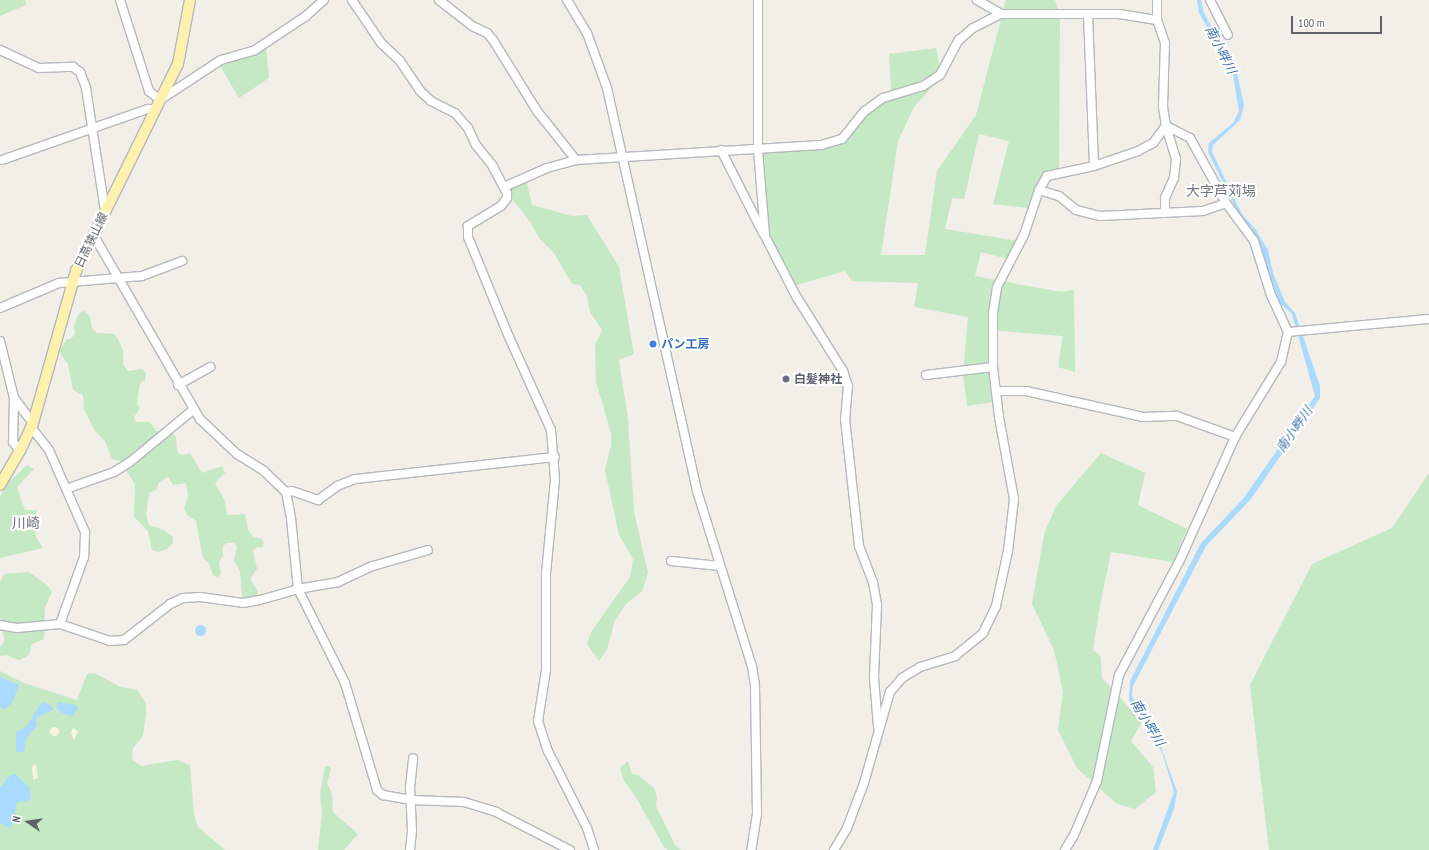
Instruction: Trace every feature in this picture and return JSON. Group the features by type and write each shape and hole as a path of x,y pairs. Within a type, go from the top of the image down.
{"main road":[{"name":"日高狭山線","path":"0,484 20,450 32,425 72,282 93,234 178,64 190,0"}],"street":[{"path":"120,0 150,91 158,104"},
{"path":"2,160 94,130 148,109 158,104 221,60 255,50 306,16 324,0"},
{"path":"352,0 381,44 391,55 400,61 420,91 431,100 455,113 468,128 507,193 504,204 468,226 468,237 509,338 547,417 555,457 546,574 546,670 538,722 548,751 587,828 594,850"},
{"path":"439,0 472,26 487,33 493,40 537,111 576,160"},
{"path":"567,0 587,33 601,69 697,491 720,566 745,639 755,686 757,814 751,850"},
{"path":"758,0 758,150 765,236"},
{"path":"977,0 1001,14"},
{"path":"1157,0 1158,20 1165,43 1163,106 1166,126 1176,159 1174,178 1165,198 1165,213"},
{"path":"1210,0 1228,35"},
{"path":"504,187 547,168 576,160 721,150 758,150 821,145 842,139 865,112 883,98 923,86 940,75 959,40 973,28 1001,14 1119,14 1158,20"},
{"path":"1088,15 1094,166"},
{"path":"0,50 39,68 73,67 80,72 86,88 94,130 105,211"},
{"path":"834,850 850,821 878,736 890,692 902,678 920,667 955,656 983,633 996,606 1008,551 1014,499 993,368 992,326 997,287 1024,235 1038,190 1047,176 1094,166 1153,143 1166,126"},
{"path":"1065,850 1074,835 1097,781 1119,675 1180,560 1235,436 1280,362 1290,332 1271,294 1257,247 1226,203 1190,138 1166,126"},
{"path":"721,150 796,296 844,371 848,386 845,419 859,546 873,582 877,605 874,678 878,736"},
{"path":"1038,190 1059,196 1076,210 1100,216 1203,211 1226,203"},
{"path":"93,234 178,385 194,409 214,434 280,484 286,492 291,518 298,589 345,682 377,790 383,795 412,800 464,802 496,812 570,850"},
{"path":"0,308 59,283 142,276 182,261"},
{"path":"1290,332 1429,319"},
{"path":"0,341 14,398 13,442 20,450"},
{"path":"178,385 210,367"},
{"path":"926,375 993,368"},
{"path":"996,391 1026,391 1143,417 1178,416 1235,436"},
{"path":"14,398 49,450 85,532 84,557 60,624"},
{"path":"66,489 114,472 130,462 194,409"},
{"path":"286,492 292,491 318,500 337,486 355,479 555,457"},
{"path":"0,625 16,628 60,624 110,641 124,640 170,604 184,598 200,597 243,603 298,589 338,582 373,566 428,550"},
{"path":"671,561 720,566"},
{"path":"410,850 412,800 410,788 413,758"}],"green space":[{"path":"0,0 25,0 26,5 0,16"},
{"path":"1006,0 1055,0 1060,15 1059,170 1045,174 1029,208 993,204 1009,141 979,134 964,199 952,198 945,229 1018,241 1008,259 981,252 975,276 1061,292 1074,290 1075,372 1058,367 1063,336 990,330 994,402 967,406 963,374 968,317 914,307 918,283 852,281 845,271 793,286 767,235 760,151 829,143 891,90 889,54 936,48 941,77 914,107 898,141 881,255 925,255 937,171 976,115"},
{"path":"266,48 269,78 239,98 219,64"},
{"path":"526,180 532,205 572,216 587,215 619,267 634,354 619,360 628,419 634,512 648,573 642,591 626,604 615,620 607,649 599,661 587,644 591,632 630,577 633,559 619,535 605,470 611,445 611,433 596,382 595,345 602,330 590,312 587,296 580,285 572,284 554,253 539,238 531,223 513,200 508,188"},
{"path":"85,311 90,317 92,328 97,333 114,334 118,339 123,351 123,364 128,371 142,369 146,373 145,381 141,382 139,388 137,404 140,408 134,417 136,422 150,422 156,431 173,433 176,438 177,451 181,455 190,453 202,473 222,466 225,473 215,483 225,501 227,515 245,514 248,530 253,537 262,539 264,544 262,548 257,547 253,550 257,569 250,579 258,591 257,598 248,601 242,596 240,571 234,560 237,547 234,543 227,543 223,546 223,556 219,562 221,574 218,577 213,575 209,563 203,558 196,521 187,515 184,508 188,495 186,483 173,485 168,477 159,482 156,490 149,493 146,515 149,525 164,530 173,537 173,543 167,549 158,552 152,550 148,531 134,517 135,484 120,461 112,459 105,441 95,431 84,409 83,395 73,390 68,364 61,355 60,350 66,340 72,338 75,333 74,326 79,313"},
{"path":"1101,453 1145,473 1138,505 1187,529 1173,562 1111,552 1099,611 1093,650 1101,657 1102,678 1142,722 1131,741 1153,767 1156,792 1135,809 1117,804 1077,768 1058,730 1063,692 1054,650 1032,604 1044,534 1056,506"},
{"path":"27,465 34,469 17,487 25,510 37,510 34,521 36,537 43,548 0,558 0,497 9,482"},
{"path":"1429,473 1429,850 1269,850 1250,685 1312,564 1392,528"},
{"path":"29,572 47,585 52,592 45,607 44,639 32,644 29,655 19,660 6,655 0,656 0,647 5,640 0,626 0,582 4,574"},
{"path":"0,671 24,683 77,700 87,674 94,673 121,687 137,690 146,703 146,713 143,736 133,748 132,760 142,766 177,760 190,765 194,815 198,827 225,850 0,850"},
{"path":"628,761 632,774 638,775 654,788 657,797 656,806 675,845 681,850 668,850 664,847 637,799 623,779 620,768"},
{"path":"325,766 330,766 331,770 327,782 332,794 333,812 358,834 344,850 318,850 322,813 320,794"}],"sand":[{"path":"54,726 59,731 54,736 49,731"},
{"path":"73,728 78,731 74,741 71,733"},
{"path":"36,764 38,778 33,780 32,766"}],"water":[{"name":"南小畔川","path":"1197,0 1201,0 1204,13 1237,73 1244,105 1240,120 1213,145 1212,152 1242,214 1256,230 1268,250 1273,273 1285,302 1295,313 1320,386 1320,398 1251,499 1206,546 1133,686 1132,696 1159,741 1177,792 1174,809 1158,850 1153,850 1174,792 1162,752 1129,700 1130,681 1201,543 1243,499 1315,396 1292,314 1280,303 1254,233 1239,215 1208,152 1209,143 1233,123 1239,111 1232,69 1199,13"},
{"path":"200,624 204,626 206,630 204,634 200,636 196,634 194,630 196,626"},
{"path":"0,677 19,685 12,703 5,709 0,708"},
{"path":"42,702 52,706 53,710 36,717 37,725 26,739 24,752 16,752 16,732 26,727"},
{"path":"58,702 75,705 78,708 73,716 66,715 58,710"},
{"path":"15,774 28,786 31,798 26,802 20,801 16,804 14,822 10,828 0,823 0,788 10,775"}],"place":[{"name":"パン工房","path":"653,344"},
{"name":"白髪神社","path":"786,379"}],"district":[{"name":"大字芦苅場","path":"1221,191"},
{"name":"川崎","path":"26,523"}]}
